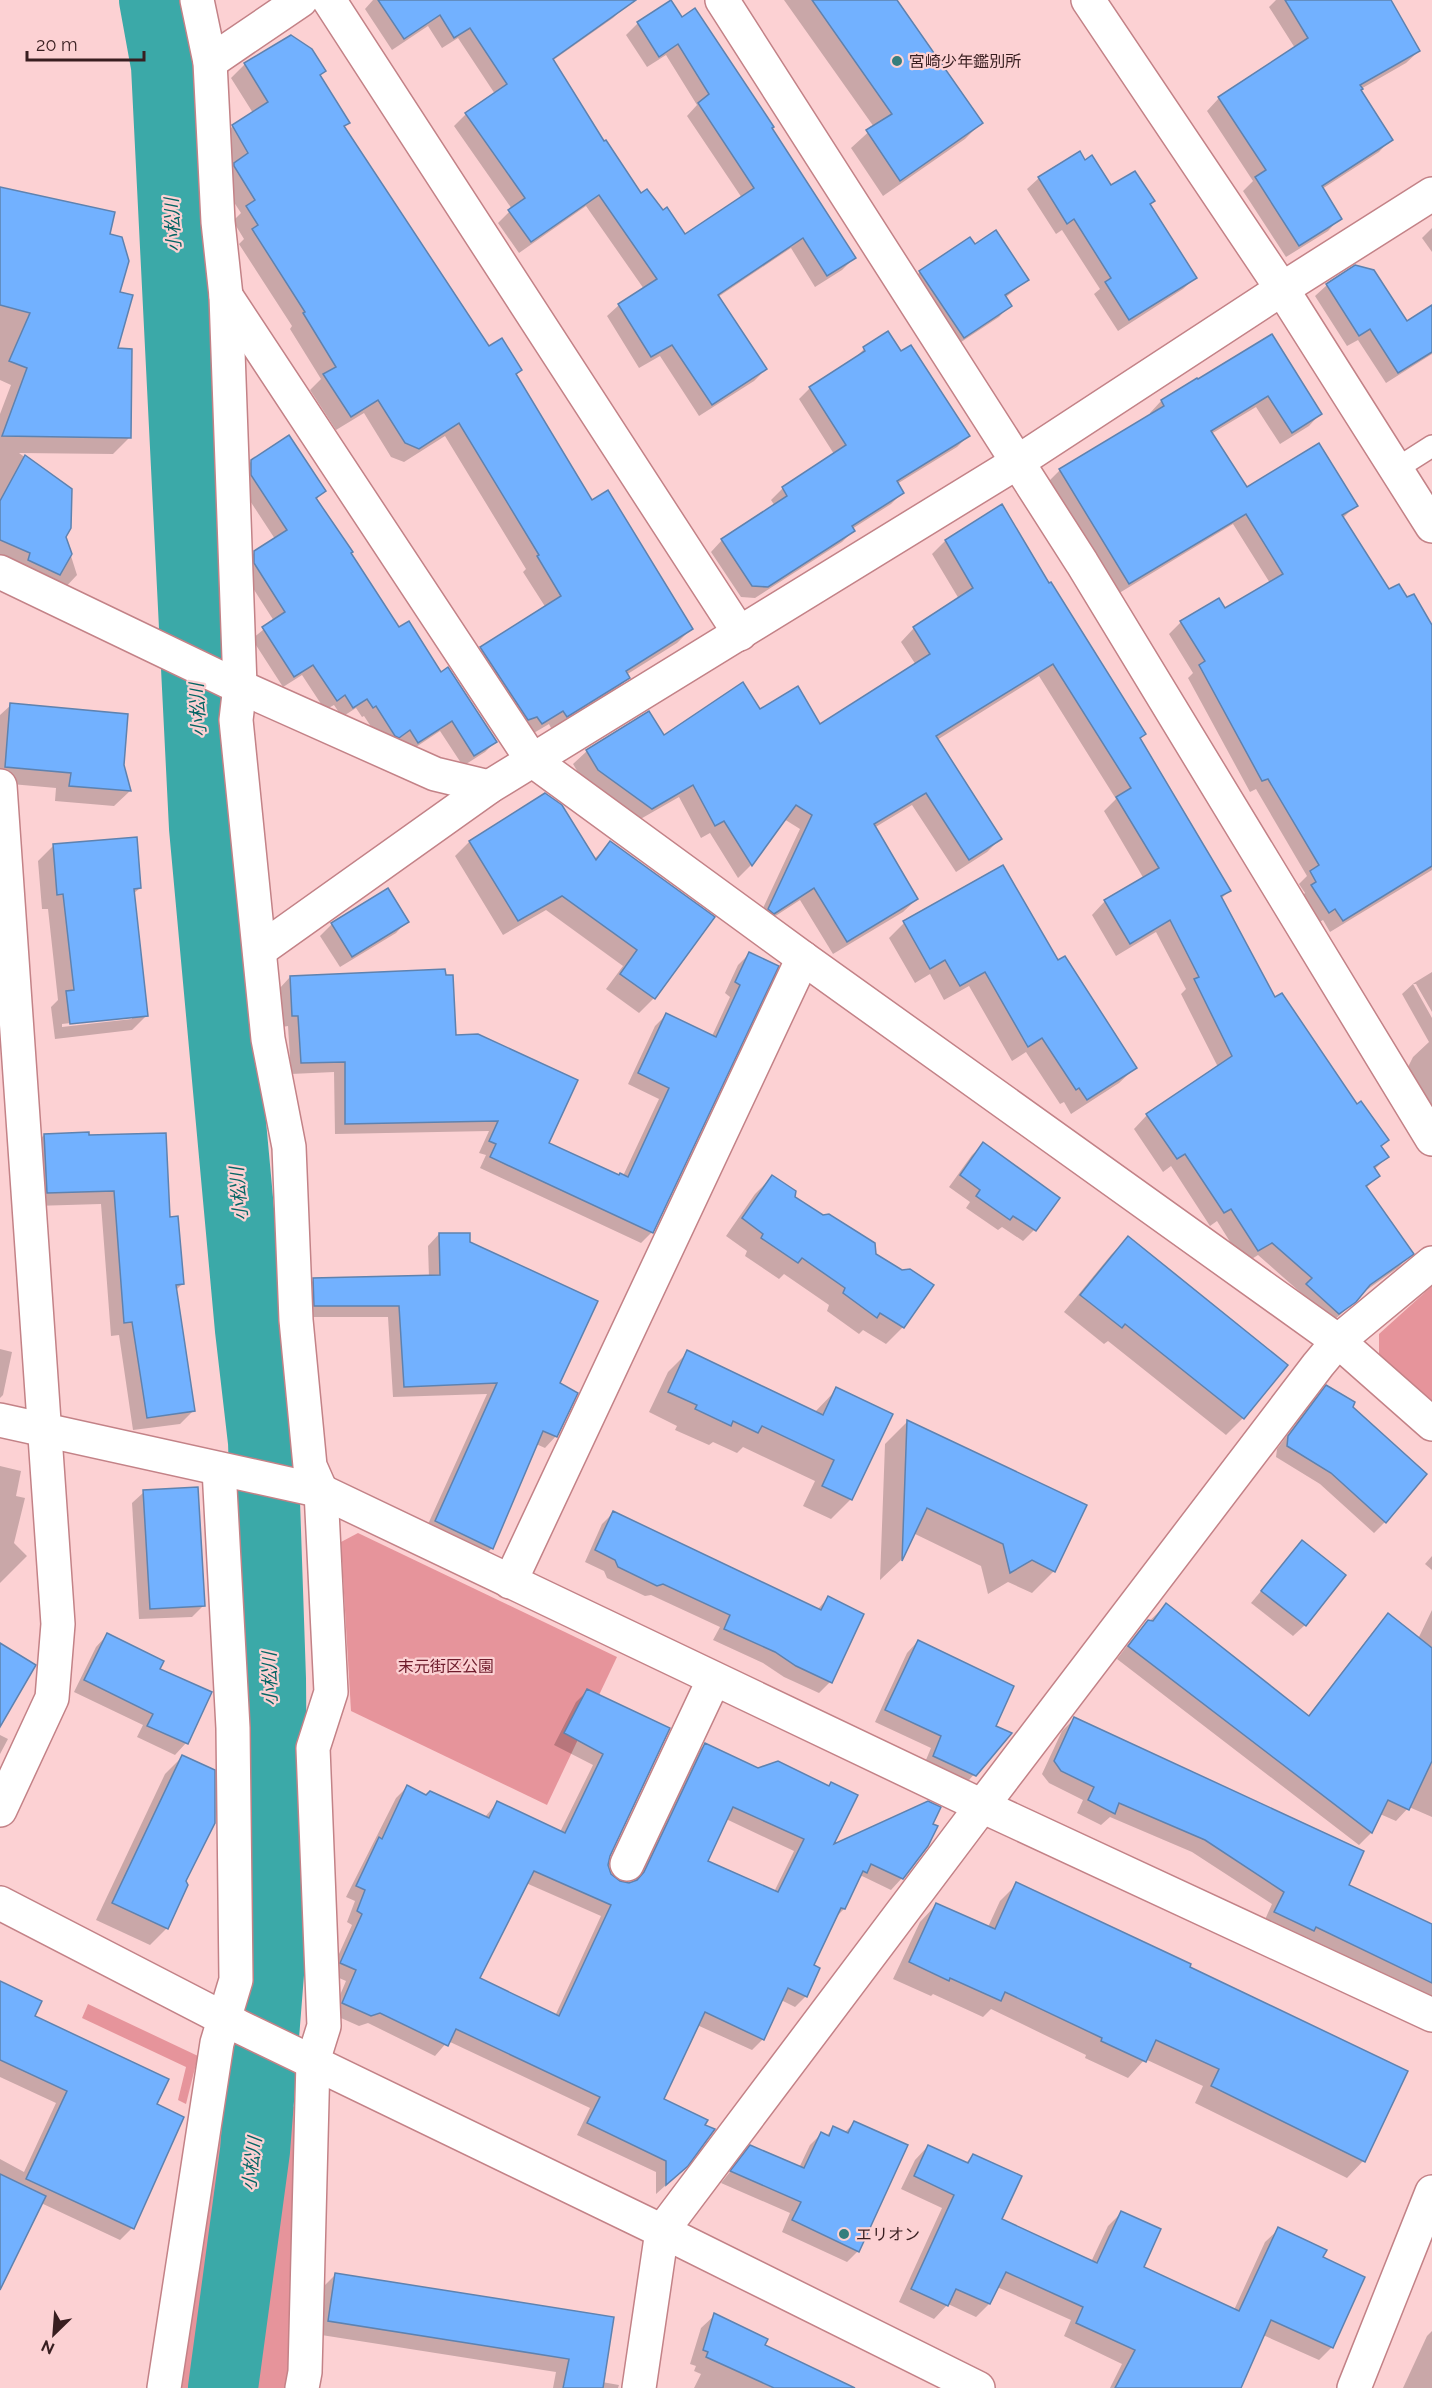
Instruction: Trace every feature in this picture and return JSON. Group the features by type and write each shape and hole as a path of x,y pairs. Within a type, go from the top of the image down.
{"street":[{"path":"197,0 210,62 218,222 226,296 236,720 268,1039 289,1147 296,1320 310,1466 321,1491 331,1692 313,1748 324,2026 313,2061 305,2372 302,2388"},
{"path":"210,62 301,0"},
{"path":"329,0 740,634"},
{"path":"722,0 1082,563 1432,1139"},
{"path":"1088,0 1282,289 1432,526"},
{"path":"260,950 489,787 1016,463 1432,194"},
{"path":"226,296 532,760 803,958 1338,1341 1432,1424"},
{"path":"0,572 234,684 435,774 489,787"},
{"path":"0,786 58,1624 52,1698 0,1810"},
{"path":"510,1582 803,958"},
{"path":"639,2388 662,2231 982,1806 1338,1341 1432,1263"},
{"path":"0,1420 321,1491 982,1806 1432,2015"},
{"path":"164,2388 217,2043 231,2022 236,1980 233,1728 219,1469"},
{"path":"627,1864 714,1679"},
{"path":"0,1903 231,2022 662,2231 978,2388"},
{"path":"1354,2388 1432,2192"}],"lane":[{"path":"1396,469 1432,446"}],"green space":[{"path":"1432,1286 1432,1404 1379,1357 1379,1334"},
{"name":"末元街区公園","path":"358,1533 617,1657 547,1805 351,1711 341,1542"},
{"path":"88,2004 198,2056 186,2104 178,2100 186,2067 82,2018"},
{"path":"226,2072 302,2111 297,2388 180,2388"}],"building":[{"path":"378,0 636,0 553,59 604,141 606,140 641,193 647,189 663,210 667,207 685,234 754,188 698,103 709,94 678,44 659,57 637,22 671,0 682,17 695,8 774,127 772,128 856,258 827,276 803,238 718,295 767,369 712,405 672,345 651,357 618,304 657,279 599,195 531,242 508,210 525,198 465,113 507,84 470,28 454,38 440,15 404,39"},
{"name":"宮崎少年鑑別所","path":"812,0 897,0 983,123 900,181 866,130 892,114"},
{"path":"1285,0 1391,0 1420,51 1360,85 1393,140 1322,186 1342,219 1299,246 1255,177 1266,170 1218,97 1308,38"},
{"path":"291,35 312,49 326,71 320,75 350,123 344,126 489,346 502,338 522,370 516,374 592,500 608,490 693,629 626,671 630,678 567,717 563,711 542,724 537,717 528,720 480,647 561,596 537,556 539,555 459,423 419,449 405,443 378,400 351,417 323,374 336,367 303,313 305,312 252,229 258,225 246,206 255,200 234,166 234,163 248,153 232,125 268,102 244,63"},
{"path":"1080,151 1085,160 1092,155 1111,185 1135,171 1155,201 1150,204 1197,278 1129,320 1105,282 1111,278 1074,219 1067,224 1038,177"},
{"path":"0,187 115,212 110,234 122,237 129,261 120,292 133,295 118,348 132,349 131,438 2,436 27,368 9,361 30,313 0,305"},
{"path":"996,230 1029,280 1005,295 1012,306 964,338 919,271 970,237 975,244"},
{"path":"1355,265 1374,270 1407,321 1432,305 1432,352 1398,373 1370,329 1359,336 1326,284"},
{"path":"888,331 901,351 911,345 970,436 897,481 904,493 852,526 855,531 768,587 752,586 721,539 787,496 782,487 846,445 809,387 865,351 863,347"},
{"path":"1272,334 1322,414 1292,433 1268,396 1211,431 1247,487 1319,443 1358,506 1342,515 1389,589 1399,584 1407,597 1414,594 1432,625 1432,866 1343,921 1335,909 1329,913 1311,885 1316,882 1310,871 1319,865 1268,779 1262,781 1199,665 1205,661 1180,621 1219,598 1225,608 1283,574 1246,514 1129,584 1059,469 1164,406 1161,400"},
{"path":"289,435 326,491 316,498 353,552 351,553 399,627 409,621 441,672 448,667 497,742 474,756 452,721 418,743 410,730 399,738 395,736 376,706 373,708 367,699 353,708 345,695 337,701 313,665 294,677 262,627 285,612 254,563 254,551 287,530 251,475 251,460"},
{"path":"25,455 72,489 71,528 66,537 72,554 60,575 28,560 30,553 0,540 0,501"},
{"path":"1002,504 1049,583 1051,582 1146,734 1140,738 1231,891 1221,896 1275,997 1282,993 1357,1104 1361,1101 1389,1140 1381,1146 1389,1157 1374,1167 1380,1176 1366,1186 1414,1254 1370,1285 1356,1302 1339,1314 1306,1284 1312,1278 1272,1243 1258,1251 1231,1209 1224,1213 1185,1154 1177,1159 1146,1114 1232,1056 1194,979 1199,977 1170,920 1130,944 1104,900 1159,868 1116,797 1131,788 1053,664 936,736 1002,839 969,860 926,793 874,824 918,899 847,942 814,888 774,914 768,909 812,815 796,805 752,866 724,821 715,826 693,785 652,809 598,770 586,750 649,711 664,735 743,682 760,709 798,686 820,724 930,654 913,627 973,588 945,540"},
{"path":"10,703 128,714 124,765 131,791 69,786 71,773 5,767"},
{"path":"545,793 562,805 596,860 610,841 715,917 655,999 620,974 637,950 562,896 518,921 469,841"},
{"path":"137,837 141,888 134,889 148,1016 70,1024 66,991 74,990 63,894 57,895 53,844"},
{"path":"1003,865 1058,960 1065,956 1137,1068 1087,1100 1079,1088 1076,1090 1042,1038 1028,1047 985,972 960,986 945,960 930,969 903,921"},
{"path":"388,888 409,922 352,957 331,923"},
{"path":"749,952 779,966 653,1233 490,1157 496,1144 489,1141 498,1121 345,1124 345,1062 301,1063 298,1016 292,1016 290,976 445,969 446,975 453,975 456,1035 478,1034 578,1080 549,1143 628,1177 669,1088 638,1073 666,1013 716,1037 740,985 735,982"},
{"path":"89,1132 89,1135 166,1133 170,1217 178,1216 184,1284 176,1285 195,1411 147,1418 132,1322 124,1323 114,1191 47,1193 44,1134"},
{"path":"983,1142 1060,1198 1036,1231 1013,1216 1010,1220 976,1196 980,1190 960,1175"},
{"path":"772,1175 796,1191 795,1197 823,1215 829,1214 875,1243 876,1254 902,1270 910,1269 934,1285 904,1328 880,1313 877,1318 843,1293 845,1288 802,1258 798,1263 761,1238 763,1234 742,1218"},
{"path":"439,1233 470,1233 470,1242 598,1301 560,1383 578,1393 557,1437 543,1431 493,1549 435,1521 497,1383 404,1387 399,1306 314,1306 313,1278 440,1275"},
{"path":"1128,1236 1288,1365 1244,1419 1125,1324 1122,1328 1080,1295"},
{"path":"687,1350 823,1415 836,1387 893,1414 852,1500 822,1486 834,1460 762,1426 758,1433 733,1421 731,1426 695,1409 697,1405 668,1392"},
{"path":"1326,1385 1355,1402 1353,1407 1427,1474 1386,1523 1331,1473 1287,1446 1288,1436"},
{"path":"907,1420 1087,1505 1055,1572 1032,1560 1010,1573 1003,1544 927,1508 902,1561"},
{"path":"198,1487 205,1606 150,1609 143,1490"},
{"path":"613,1511 821,1610 828,1596 864,1614 832,1683 796,1666 775,1652 724,1629 730,1615 663,1584 657,1586 618,1567 615,1560 595,1550"},
{"path":"1302,1540 1346,1575 1306,1626 1261,1591"},
{"path":"1166,1603 1309,1716 1388,1613 1432,1648 1432,1761 1409,1810 1388,1800 1372,1833 1128,1646 1148,1620 1153,1621"},
{"path":"107,1633 164,1661 160,1669 212,1692 188,1744 147,1726 153,1714 84,1680"},
{"path":"918,1640 1014,1686 996,1726 1012,1733 976,1776 933,1756 941,1736 885,1710"},
{"path":"0,1643 36,1665 0,1727"},
{"path":"587,1689 670,1728 610,1856 608,1865 611,1874 620,1881 629,1883 637,1880 644,1872 705,1743 758,1768 778,1761 829,1786 831,1782 858,1795 834,1844 928,1801 941,1807 933,1824 938,1826 928,1846 903,1879 871,1864 867,1873 863,1871 845,1909 841,1908 814,1965 820,1968 807,1997 788,1988 764,2040 705,2012 664,2099 708,2120 705,2125 715,2129 688,2166 666,2185 666,2161 587,2123 600,2097 456,2029 448,2046 380,2013 371,2016 342,2003 356,1970 340,1963 362,1914 357,1911 365,1890 356,1886 379,1837 382,1839 407,1785 426,1795 430,1791 489,1818 497,1801 565,1833 603,1754 564,1733","holes":["733,1807 804,1839 778,1892 708,1861","534,1871 611,1905 559,2016 480,1978"]},
{"path":"1074,1717 1364,1851 1349,1885 1432,1924 1432,1983 1316,1927 1314,1931 1274,1912 1284,1892 1205,1840 1119,1803 1115,1814 1088,1800 1094,1787 1061,1771 1054,1761"},
{"path":"182,1755 215,1770 215,1823 186,1881 188,1885 168,1929 112,1903"},
{"path":"1016,1882 1191,1964 1190,1967 1408,2071 1365,2162 1211,2086 1219,2069 1156,2040 1146,2062 1101,2041 1102,2038 1005,1992 1001,2001 950,1978 949,1981 909,1962 936,1903 995,1929"},
{"path":"0,1981 42,2001 35,2016 169,2079 157,2104 184,2117 134,2229 26,2179 67,2091 0,2060"},
{"path":"854,2121 908,2145 859,2252 792,2220 801,2202 730,2171 750,2145 804,2168 821,2132 829,2136 833,2126 848,2133"},
{"path":"928,2145 968,2163 973,2154 1022,2176 1002,2219 1097,2263 1121,2211 1161,2229 1144,2267 1239,2311 1278,2227 1327,2250 1323,2257 1365,2277 1333,2348 1271,2320 1241,2388 1115,2388 1135,2350 1076,2323 1083,2307 1006,2272 990,2304 956,2289 948,2306 911,2289 954,2195 914,2176"},
{"path":"0,2174 46,2196 0,2290"},
{"path":"335,2273 614,2317 603,2388 563,2388 569,2359 328,2321"},
{"path":"714,2313 768,2339 765,2345 855,2388 774,2388 706,2357 708,2352 703,2350"}],"waterway":[{"name":"小松川","path":"154,0 166,66 204,828 250,1330 263,1442 271,1679 273,1923 255,2151 223,2388"}],"place":[{"name":"宮崎少年鑑別所","path":"897,61"},
{"name":"エリオン","path":"844,2234"}]}
